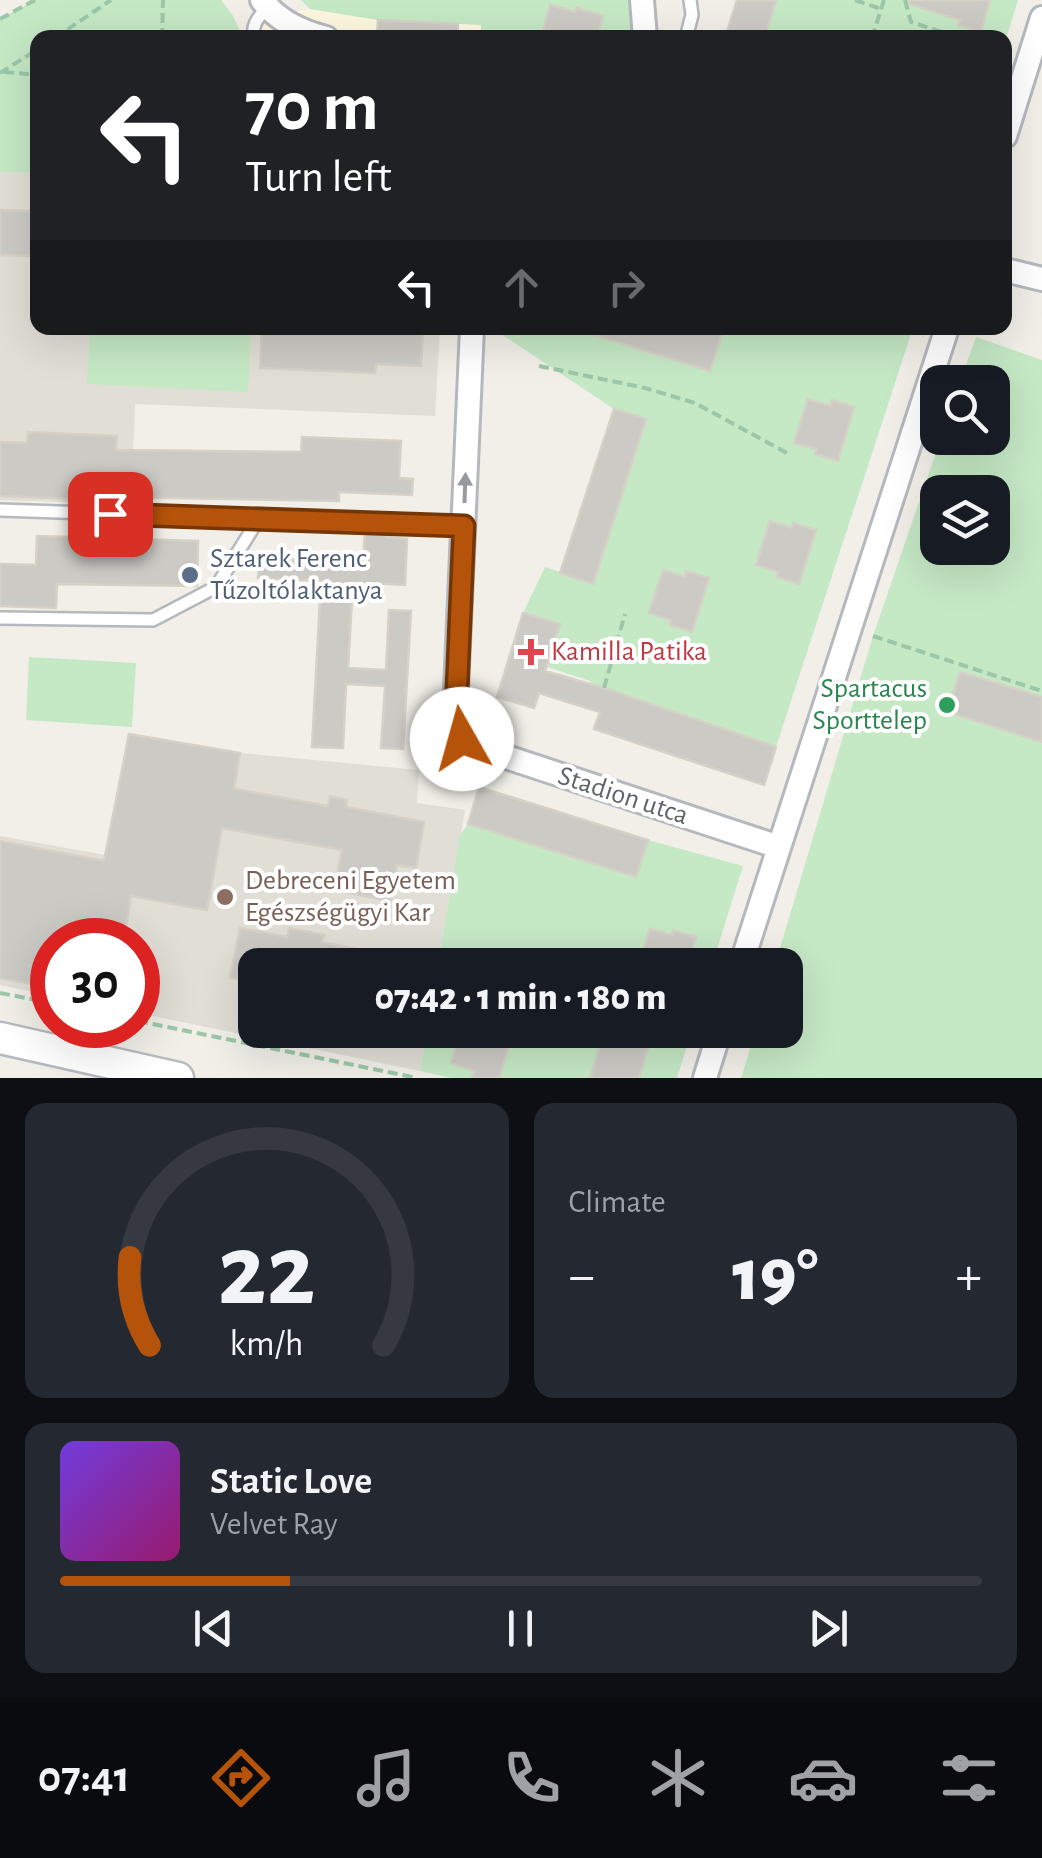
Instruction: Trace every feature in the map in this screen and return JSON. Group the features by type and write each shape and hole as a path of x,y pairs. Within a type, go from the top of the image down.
{"main road":[{"path":"0,1038 178,1078"}],"street":[{"path":"642,0 644,30"},
{"path":"265,4 287,30"},
{"path":"1012,114 1042,18"},
{"path":"1012,272 1042,279"},
{"name":"Stadion utca","path":"472,335 456,712 462,739 508,758 779,847"},
{"path":"746,948 945,335"},
{"path":"705,1078 714,1048"}],"lane":[{"path":"688,30 690,0"},
{"path":"254,30 265,4"},
{"path":"0,510 464,526"},
{"path":"0,618 152,620 216,587 258,520"}],"path":[{"path":"0,19 35,0"},
{"path":"67,30 111,0"},
{"path":"162,30 163,0"},
{"path":"855,0 881,10"},
{"path":"875,30 884,0"},
{"path":"905,0 911,22 936,30"},
{"path":"2,72 30,54"},
{"path":"2,72 30,75"},
{"path":"539,366 645,388 695,403 787,453"},
{"path":"604,688 625,614"},
{"path":"873,636 1042,692"},
{"path":"0,993 30,999"},
{"path":"160,1025 417,1078"}],"shaded area":[{"path":"310,9 378,20 482,25 482,30 249,30 259,17"},
{"path":"0,172 30,173 30,335 440,335 435,416 135,404 131,504 0,500"},
{"name":"Debreceni Egyetem Egészségügyi Kar","path":"129,734 241,753 419,770 417,803 465,810 441,948 238,948 238,1034 160,1018 160,918 30,918 30,991 0,985 0,836 106,855"},
{"name":"Debreceni Egyetem Egészségügyi Kar","path":"308,1048 424,1048 420,1071"}],"green space":[{"path":"35,0 221,0 240,30 30,30 30,173 0,172 0,19"},
{"path":"301,0 628,0 631,30 481,30 481,25 378,20 310,9"},
{"path":"776,0 1018,0 1009,30 767,30"},
{"path":"90,335 251,335 248,392 87,384"},
{"path":"503,335 911,335 776,747 608,690 605,697 590,681 548,667 560,624 523,613 545,567 593,583 646,420 614,409"},
{"name":"Spartacus Sporttelep","path":"976,337 1042,360 1042,1078 741,1078 750,1048 803,1048 803,948 780,948 873,636 920,499 920,565 1010,565 1010,475 928,475 935,455 1010,455 1010,365 966,365"},
{"path":"29,657 136,663 132,727 26,720"},
{"path":"468,824 636,877 648,840 743,866 717,948 441,948 460,835"},
{"path":"424,1048 686,1048 677,1078 452,1078 420,1071"}],"building":[{"path":"737,0 776,0 767,30 728,30"},
{"path":"910,0 990,0 982,30 958,25 960,20 909,4"},
{"path":"550,5 603,16 599,30 543,30"},
{"path":"378,20 458,24 458,30 377,30"},
{"path":"0,210 30,211 30,256 0,255"},
{"path":"262,335 423,335 421,366 376,364 375,373 260,368"},
{"path":"595,335 722,335 710,371"},
{"path":"808,399 830,406 832,400 854,407 838,461 815,454 817,449 794,443"},
{"path":"614,409 646,419 593,584 560,573"},
{"path":"28,432 117,436 116,450 301,452 302,437 401,441 399,478 413,479 412,495 339,492 339,501 0,496 0,442 27,443"},
{"path":"770,521 816,530 799,584 756,565"},
{"path":"365,532 407,539 405,585 353,582 348,668 386,670 389,610 411,611 403,749 381,748 385,686 346,684 343,748 312,747 321,581 258,578 259,558 363,563"},
{"path":"37,536 198,541 197,586 57,584 56,608 0,606 0,564 36,565"},
{"path":"663,570 685,577 686,571 709,578 692,632 649,613"},
{"path":"523,613 560,624 545,671 776,747 764,785 594,729 600,712 539,693 534,708 497,697"},
{"path":"960,672 1042,697 1042,742 947,712"},
{"path":"129,734 240,753 234,789 328,806 330,796 347,800 346,807 424,822 416,868 397,865 390,901 334,890 342,850 222,828 207,910 131,896 128,918 30,918 30,984 0,978 0,841 104,861"},
{"path":"479,787 648,840 636,877 468,824"},
{"path":"240,928 287,937 289,928 324,935 322,942 352,948 238,948 238,980 230,978"},
{"path":"650,929 696,937 693,948 644,948"},
{"path":"456,1048 508,1048 499,1078 472,1078 475,1071 451,1063"},
{"path":"599,1048 648,1048 639,1078 590,1078"}],"place":[{"name":"Sztarek Ferenc Tűzoltólaktanya","path":"190,575"},
{"name":"Kamilla Patika","path":"531,652"},
{"name":"Spartacus Sporttelep","path":"947,705"},
{"name":"Debreceni Egyetem Egészségügyi Kar","path":"225,897"}],"route":[{"path":"110,514 464,526 456,712 462,739"}]}
